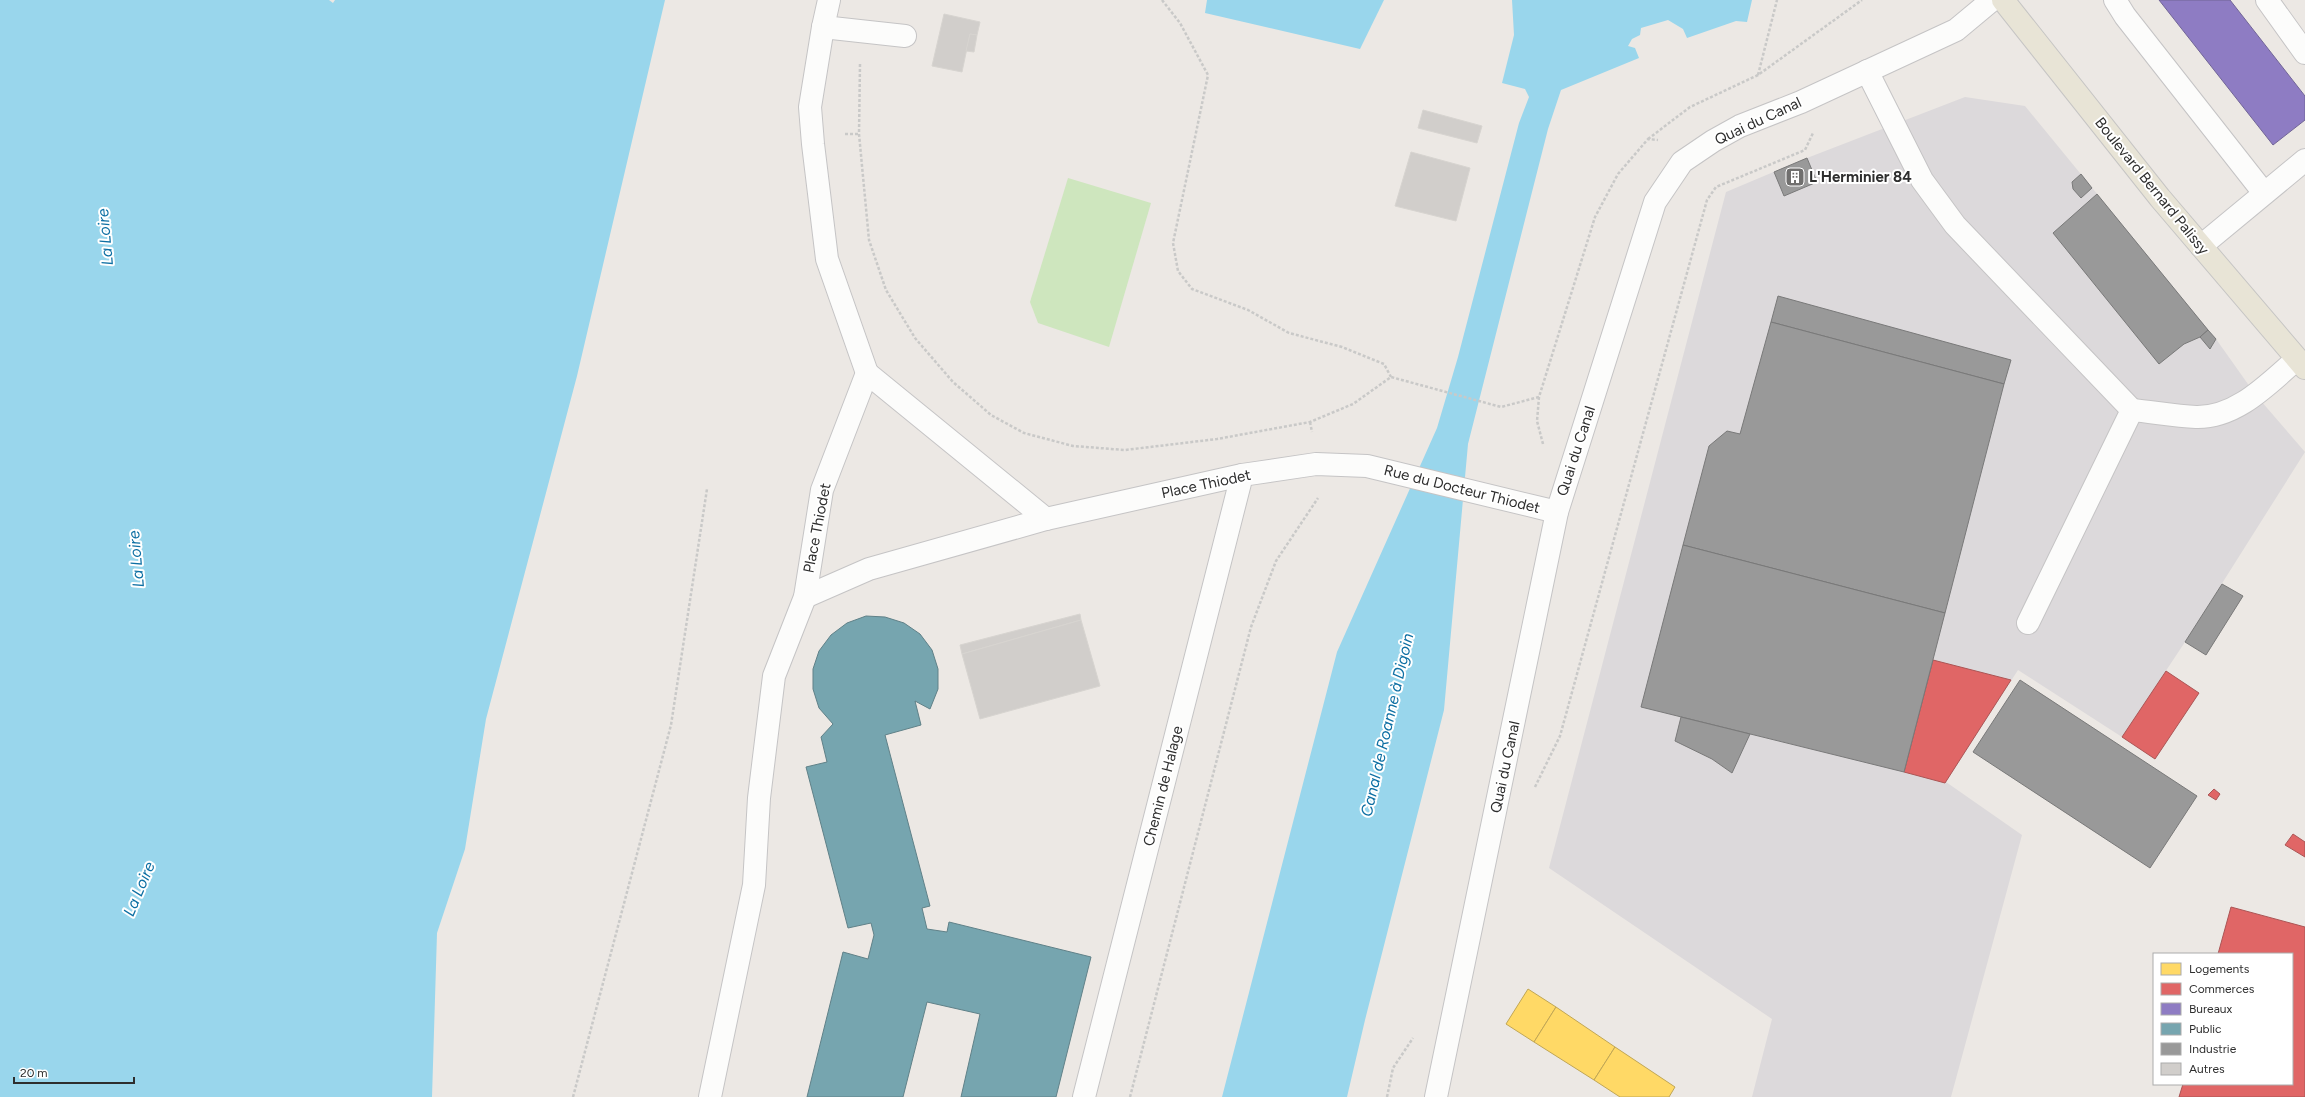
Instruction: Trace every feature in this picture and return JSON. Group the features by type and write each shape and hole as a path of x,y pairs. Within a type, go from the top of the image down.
{"main road":[{"name":"Boulevard Bernard Palissy","path":"2003,0 2160,198 2301,363"}],"street":[{"path":"829,0 810,107 812,144 826,251 867,373 1046,519"},
{"name":"Quai du Canal","path":"1436,1097 1557,512 1655,202 1682,162 1713,141 1740,126 1801,102 1956,30 1992,0"},
{"path":"2115,0 2125,16 2264,193"},
{"path":"2267,0 2305,53"},
{"path":"823,27 904,36"},
{"path":"1867,71 1922,180 1955,225 2132,410 2198,417 2223,413 2240,405 2301,363"},
{"path":"2201,246 2305,160"},
{"name":"Place Thiodet","path":"805,596 822,490 867,373"},
{"path":"2028,623 2132,410"},
{"name":"Place Thiodet","path":"805,596 869,569 1046,519 1242,475 1316,464 1367,466"},
{"name":"Rue du Docteur Thiodet","path":"1367,466 1557,512"},
{"name":"Chemin de Halage","path":"1084,1097 1242,475"},
{"path":"710,1097 754,885 759,798 774,676 805,596"}],"path":[{"path":"1162,0 1180,23 1208,75 1173,243 1178,271 1192,289 1248,310 1289,333 1342,347 1384,364 1391,377 1502,407 1539,397"},
{"path":"1758,76 1777,0"},
{"path":"1544,445 1537,421 1539,397 1596,217 1618,174 1648,139 1690,107 1758,76 1862,0"},
{"path":"861,32 859,134 870,240 886,290 915,338 953,382 991,415 1024,433 1073,446 1125,450 1217,439 1310,422 1353,404 1391,377"},
{"path":"1532,794 1560,736 1707,200 1716,187 1805,150 1813,133 1801,102"},
{"path":"1648,139 1662,140"},
{"path":"1130,1097 1251,627 1276,561 1319,497 1316,464"},
{"path":"573,1097 671,725 707,489"}],"shaded area":[{"path":"1965,97 2025,106 2216,339 2255,394 2305,452 2185,642 2122,737 2018,670 1946,782 2022,835 1951,1097 1752,1097 1772,1019 1549,868 1726,192 1807,158"}],"green space":[{"path":"1068,178 1151,203 1109,347 1038,323 1030,302"}],"water":[{"name":"La Loire","path":"0,0 329,0 333,3 335,0 665,0 577,376 486,719 465,849 437,933 432,1097 0,1097"},
{"path":"1207,0 1384,0 1360,49 1205,13"},
{"name":"Canal de Roanne à Digoin","path":"1512,0 1752,0 1747,22 1736,21 1687,38 1683,29 1668,20 1641,28 1640,35 1632,39 1628,46 1635,48 1639,58 1561,90 1548,129 1468,444 1444,710 1365,1020 1347,1097 1222,1097 1337,652 1437,428 1458,357 1519,123 1529,97 1525,89 1502,83 1514,35"}],"building: Logements":[{"path":"1528,989 1556,1007 1534,1042 1506,1024"},
{"path":"1556,1007 1615,1047 1594,1080 1534,1042"},
{"path":"1615,1047 1675,1087 1669,1097 1620,1097 1594,1080"}],"building: Commerces":[{"path":"1933,660 2011,680 1945,783 1904,772"},
{"path":"2166,671 2199,693 2155,759 2122,737"},
{"path":"2214,789 2220,794 2216,800 2208,795"},
{"path":"2293,834 2305,842 2305,857 2285,845"},
{"path":"2231,907 2305,927 2305,1097 2179,1097 2183,1085 2293,1085 2293,953 2218,953"}],"building: Bureaux":[{"path":"2159,0 2230,0 2305,96 2305,120 2273,145"}],"building: Public":[{"path":"866,616 885,617 904,623 920,634 932,650 938,669 938,689 930,709 915,701 921,725 885,735 930,906 922,908 927,929 947,932 949,922 1091,957 1056,1097 961,1097 980,1014 927,1002 903,1097 807,1097 843,952 868,959 874,935 871,923 848,928 806,767 827,762 821,737 833,724 819,708 813,689 813,669 819,651 831,635 847,623"}],"building: Industrie":[{"name":"L'Herminier 84","path":"1807,158 1817,182 1784,196 1774,172"},
{"path":"2081,174 2092,188 2081,198 2073,189 2072,182"},
{"path":"2097,194 2208,330 2200,337 2184,344 2159,364 2053,233"},
{"path":"1778,296 2011,360 2004,384 1771,322"},
{"path":"1771,322 2004,384 1945,613 1683,545 1709,446 1727,431 1740,434"},
{"path":"2208,330 2216,339 2210,349 2200,337"},
{"path":"1683,545 1945,613 1904,772 1641,707"},
{"path":"2222,584 2243,596 2206,655 2185,642"},
{"path":"2020,680 2197,796 2150,868 1973,752"},
{"path":"1681,717 1750,734 1732,773 1712,759 1675,741"}],"building: Autres":[{"path":"944,14 980,22 977,35 970,34 962,72 932,66"},
{"path":"970,34 977,35 974,52 966,51"},
{"path":"1423,110 1482,126 1477,143 1418,128"},
{"path":"1411,152 1470,168 1456,221 1395,206"},
{"path":"1080,614 1081,620 962,654 960,645"},
{"path":"1081,620 1100,686 980,719 962,654"}],"place":[{"name":"L'Herminier 84","path":"1795,177"}]}
